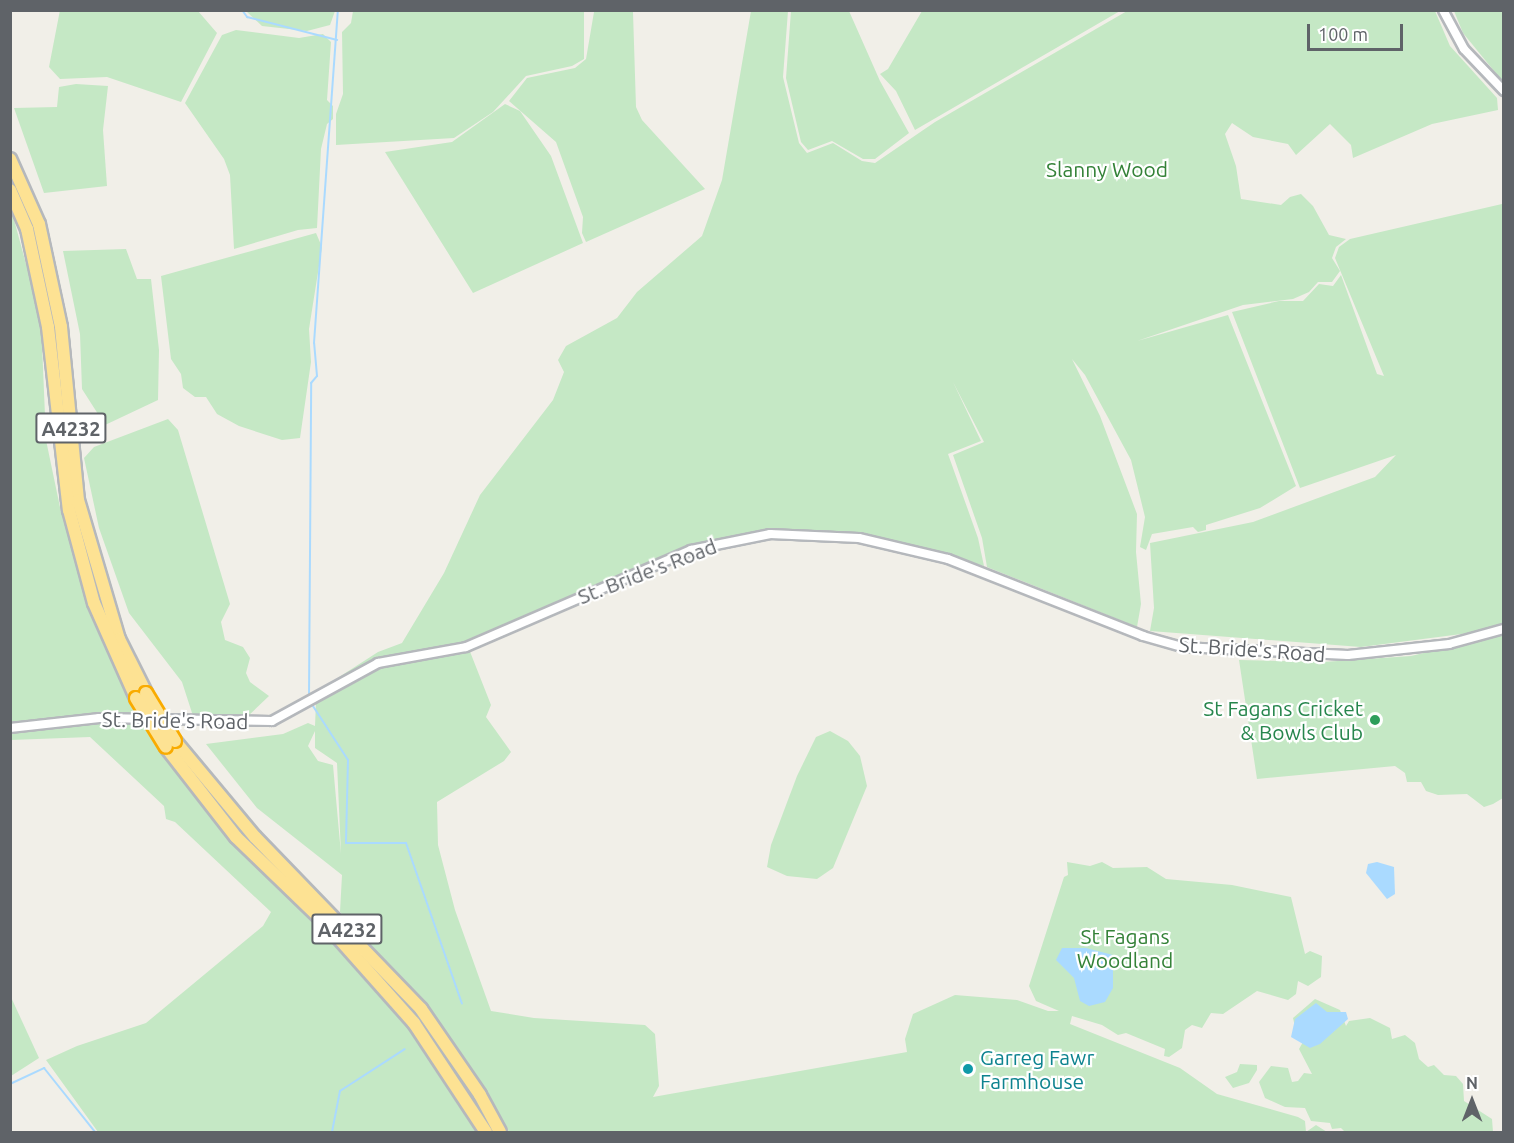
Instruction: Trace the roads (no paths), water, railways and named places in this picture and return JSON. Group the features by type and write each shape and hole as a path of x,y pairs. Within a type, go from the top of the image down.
{"highway":[{"name":"A4232","path":"10,159 39,224 61,327 78,500 119,639 141,695"},
{"name":"A4232","path":"10,190 27,230 48,327 69,510 94,603 141,695 171,744 236,837 327,925 414,1023 486,1132"},
{"name":"A4232","path":"171,744 255,837 422,1009 480,1095 500,1132"}],"street":[{"path":"1443,10 1464,49 1503,91"},
{"name":"St. Bride's Road","path":"10,728 99,718 272,722 378,663 466,647 691,549 770,534 859,538 948,559 1143,636 1182,647 1348,655 1449,644 1503,628"}],"water":[{"path":"1377,862 1394,867 1395,894 1387,899 1366,873 1368,864"},
{"path":"1062,948 1086,948 1113,955 1113,988 1105,1002 1089,1006 1080,1001 1074,978 1056,960"},
{"path":"1316,1003 1327,1012 1346,1012 1348,1019 1320,1044 1310,1048 1291,1037 1295,1019"}],"waterway":[{"path":"242,10 247,17 337,40"},
{"path":"309,697 311,383 317,376 314,343 338,10"},
{"path":"311,703 348,760 346,843 406,843 462,1004"},
{"path":"332,1132 340,1091 405,1049"},
{"path":"10,1084 44,1068 95,1132"}],"place":[{"name":"St Fagans Cricket & Bowls Club","path":"1375,720"},
{"name":"Garreg Fawr Farmhouse","path":"968,1069"}],"park label":[{"name":"Slanny Wood","path":"1107,169"},
{"name":"St Fagans Woodland","path":"1125,948"}]}
